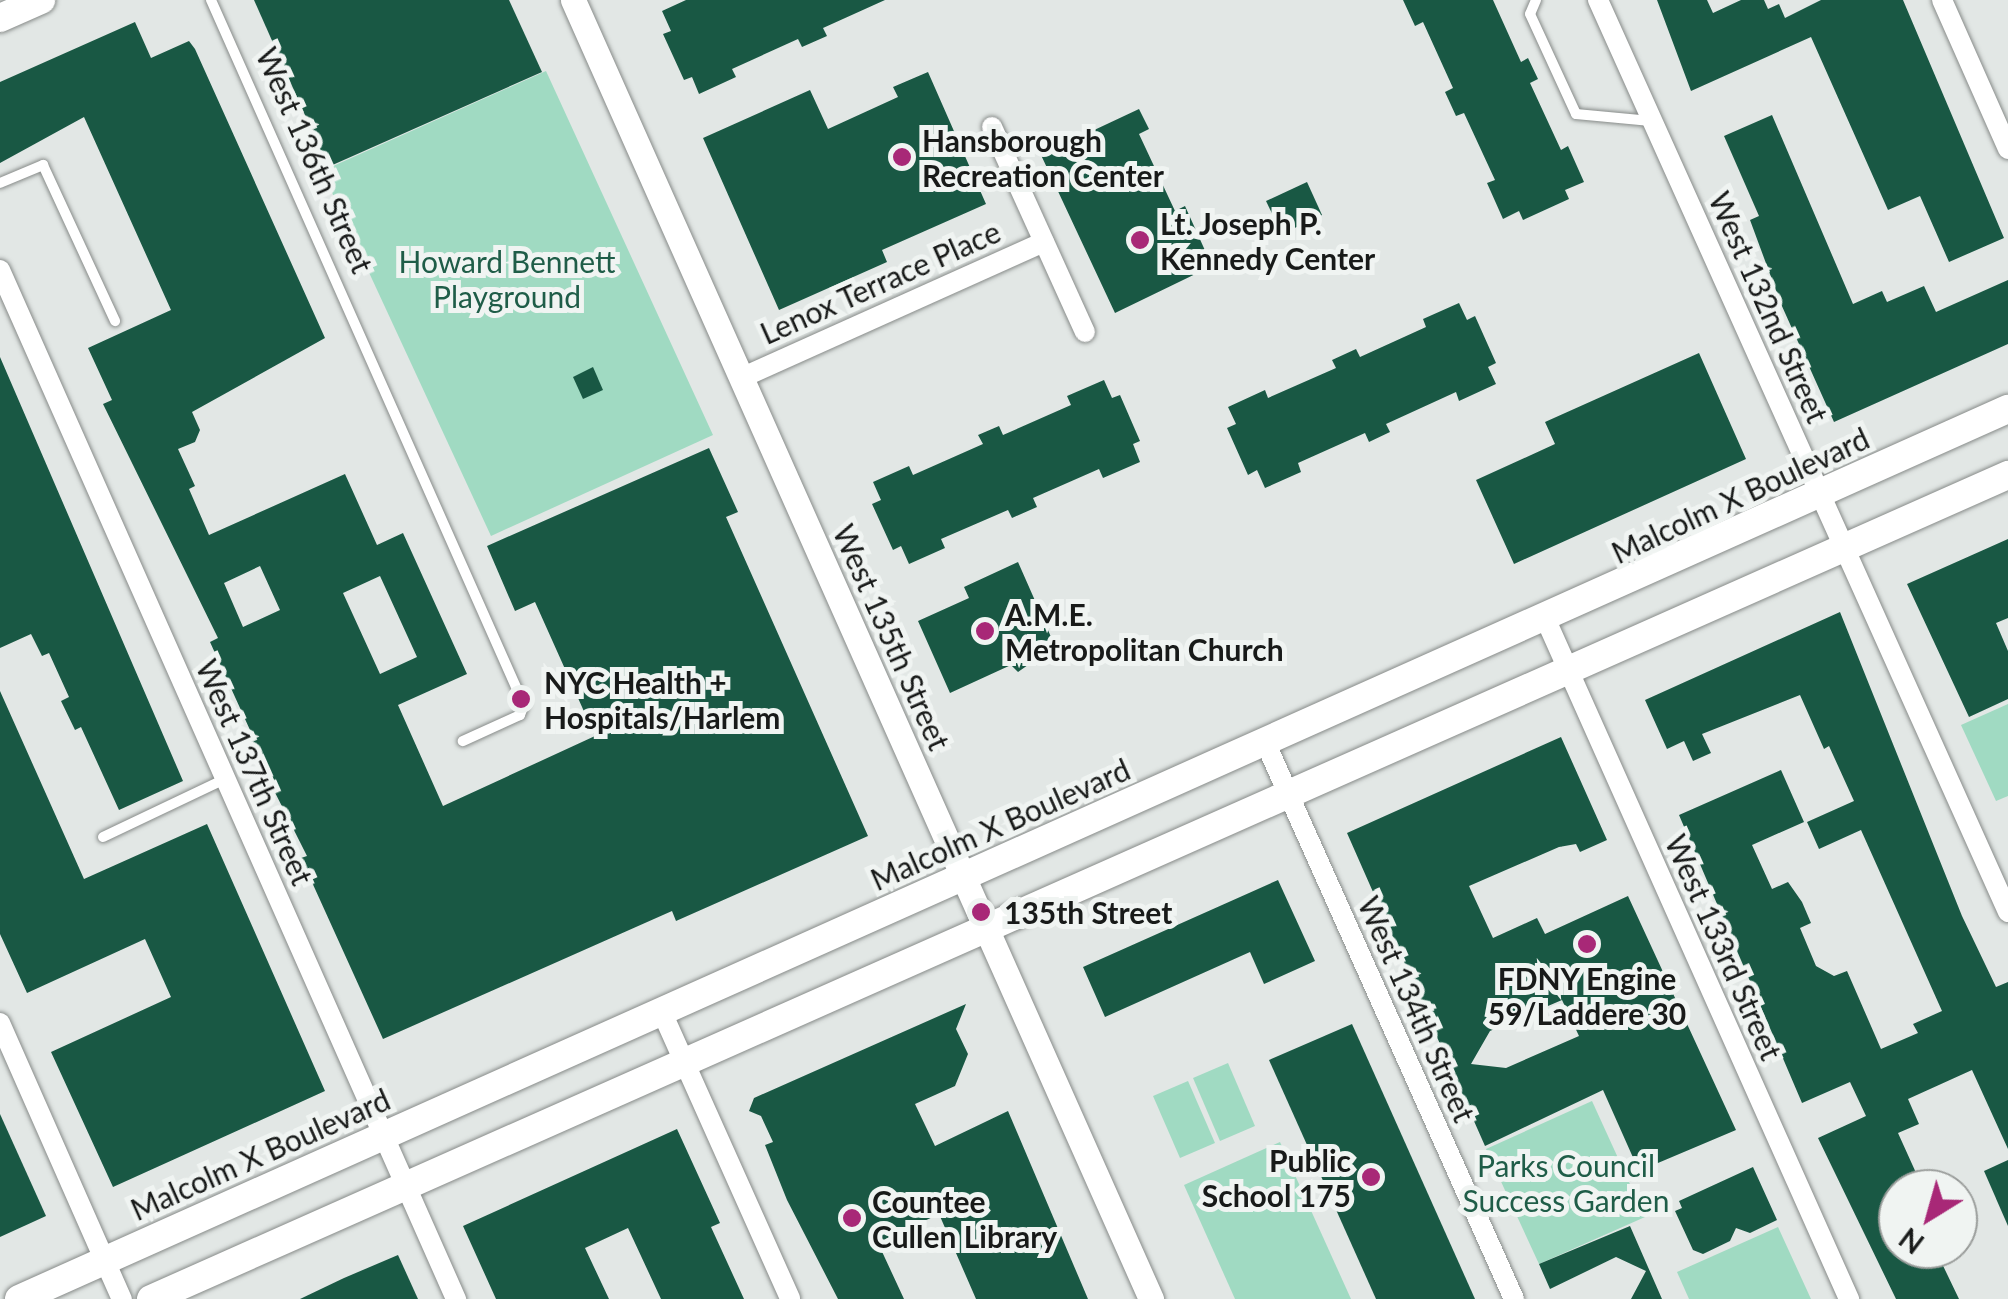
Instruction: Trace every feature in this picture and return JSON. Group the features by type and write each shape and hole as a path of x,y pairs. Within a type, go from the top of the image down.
{"main road":[{"path":"0,18 42,0"},
{"name":"Malcolm X Boulevard","path":"19,1299 962,876 1546,620 2008,410"},
{"path":"150,1299 2008,475"}],"street":[{"name":"West 135th Street","path":"574,0 1152,1299"},
{"name":"West 132nd Street","path":"1598,0 2008,912"},
{"path":"1942,0 2008,149"},
{"path":"992,127 1085,332"},
{"name":"Lenox Terrace Place","path":"741,378 1044,242"},
{"name":"West 137th Street","path":"0,270 456,1299"},
{"name":"West 133rd Street","path":"1546,620 1849,1299"},
{"name":"West 134th Street","path":"1266,744 1514,1299"},
{"path":"661,1010 790,1299"},
{"path":"0,1024 122,1299"}],"lane":[{"name":"West 136th Street","path":"212,0 524,710 464,742"},
{"path":"1536,0 1530,14 1576,114 1652,121"},
{"path":"0,183 43,164 115,321"},
{"path":"103,836 225,779"}],"green space":[{"name":"Howard Bennett Playground","path":"546,71 713,435 491,536 322,171"},
{"path":"2008,704 2008,796 1996,801 1961,725"},
{"path":"1228,1063 1255,1126 1220,1141 1193,1078"},
{"path":"1188,1081 1215,1143 1180,1158 1153,1096"},
{"name":"Parks Council Success Garden","path":"1592,1101 1645,1217 1539,1264 1486,1149"},
{"path":"1280,1142 1351,1299 1235,1299 1184,1185"},
{"path":"1778,1227 1811,1299 1689,1299 1677,1272"}],"building":[{"path":"254,0 509,0 542,72 328,167"},
{"path":"686,0 885,0 823,28 827,36 802,47 798,39 732,69 736,77 699,94 692,77 684,80 663,34 671,31 662,11"},
{"path":"1403,0 1493,0 1521,62 1528,58 1538,79 1530,83 1561,150 1568,146 1584,182 1565,190 1569,199 1523,220 1519,211 1503,219 1487,183 1495,180 1464,113 1456,116 1445,92 1453,88 1423,22 1415,26"},
{"path":"1657,0 1707,0 1713,13 1741,0 1764,0 1768,9 1779,4 1785,18 1821,0 1903,0 2004,238 1949,262 1920,196 1888,210 1811,37 1691,91"},
{"name":"NYC Health + Hospitals/Harlem","path":"135,22 151,58 189,41 195,49 325,338 192,412 200,430 195,442 178,449 195,486 189,489 209,535 345,474 377,545 403,533 467,674 398,705 443,806 595,736 535,602 515,611 487,546 709,448 738,512 726,517 868,836 676,921 672,911 383,1039 301,858 307,856 245,733 250,730 210,642 218,638 103,404 112,400 88,348 171,310 84,117 0,163 0,82","holes":["260,566 280,610 243,627 224,583","380,576 417,657 380,674 343,593"]},
{"path":"928,72 986,204 882,250 887,262 779,310 703,138 810,90 828,129 898,97 893,87"},
{"path":"1139,109 1149,129 1139,134 1175,211 1185,206 1212,266 1115,313 1041,155"},
{"path":"1772,115 1853,304 1882,291 1887,302 1924,286 1936,312 2008,280 2008,344 1834,422 1781,304 1750,220 1759,216 1724,136"},
{"path":"1307,182 1322,215 1282,234 1266,201"},
{"path":"1459,303 1467,320 1475,316 1496,363 1488,367 1496,384 1459,401 1456,392 1386,424 1390,432 1369,442 1365,433 1298,463 1301,472 1265,488 1257,470 1248,475 1227,428 1236,424 1228,407 1265,390 1268,398 1336,368 1332,360 1356,349 1360,357 1426,327 1423,319"},
{"path":"1699,353 1746,459 1514,564 1476,480 1555,444 1545,422"},
{"path":"0,357 183,781 119,810 81,727 75,730 61,701 69,697 49,653 42,656 31,634 0,648"},
{"path":"593,367 603,390 583,399 573,377"},
{"path":"1104,380 1112,398 1120,395 1140,441 1133,444 1140,462 1103,478 1099,469 1033,498 1037,507 1012,518 1008,510 941,539 945,548 909,564 901,546 893,550 872,504 881,500 873,482 909,466 913,475 983,444 978,435 999,426 1003,435 1071,405 1067,396"},
{"path":"2008,539 2008,618 1996,623 2008,651 2008,699 1969,717 1907,584"},
{"name":"A.M.E. Metropolitan Church","path":"1018,562 1055,646 1018,672 1011,665 950,693 918,621 969,598 964,587"},
{"path":"1840,612 1962,916 1996,987 2008,982 2008,1149 1972,1070 1908,1099 1919,1124 1898,1133 1914,1169 1878,1169 1878,1262 1818,1138 1866,1116 1850,1082 1802,1103 1679,815 1781,770 1804,822 1752,845 1772,889 1788,882 1802,902 1811,923 1800,928 1816,966 1834,976 1847,971 1881,1049 1918,1033 1913,1024 1942,1011 1861,830 1819,849 1807,822 1854,801 1829,746 1824,749 1800,695 1702,734 1711,753 1693,761 1684,741 1667,749 1645,700"},
{"path":"0,691 84,879 207,824 325,1091 113,1187 51,1052 171,997 145,939 27,993 0,934"},
{"path":"1561,737 1607,840 1580,852 1576,844 1559,847 1469,886 1493,938 1537,918 1545,934 1628,896 1736,1130 1639,1171 1603,1090 1485,1146 1347,833","holes":["1562,1000 1579,1036 1506,1068 1471,1064 1490,1031"]},
{"path":"1278,880 1315,961 1264,984 1250,952 1105,1017 1083,967"},
{"path":"966,1004 956,1029 968,1054 955,1086 915,1104 935,1146 1008,1111 1088,1299 976,1299 939,1214 878,1243 904,1299 838,1299 787,1200 765,1145 773,1142 761,1116 749,1111 754,1098"},
{"name":"Public School 175","path":"1352,1024 1475,1299 1376,1299 1269,1060"},
{"path":"0,1114 46,1216 0,1237"},
{"path":"677,1129 720,1223 711,1227 744,1299 661,1299 628,1228 585,1248 609,1299 496,1299 463,1226"},
{"path":"2008,1160 2008,1226 1984,1171"},
{"path":"1753,1167 1777,1220 1750,1233 1736,1228 1730,1241 1703,1254 1693,1250 1675,1211 1682,1208 1679,1201"},
{"path":"1630,1226 1662,1299 1631,1299 1646,1271 1616,1257 1550,1289 1539,1264"},
{"path":"398,1255 418,1299 300,1299 344,1278"},
{"path":"1881,1269 1945,1269 1959,1299 1896,1299"}],"place":[{"name":"Hansborough Recreation Center","path":"902,157"},
{"name":"Lt. Joseph P. Kennedy Center","path":"1140,240"},
{"name":"A.M.E. Metropolitan Church","path":"985,631"},
{"name":"NYC Health + Hospitals/Harlem","path":"521,699"},
{"name":"135th Street","path":"981,912"},
{"name":"FDNY Engine 59/Laddere 30","path":"1587,944"},
{"name":"Public School 175","path":"1371,1177"},
{"name":"Countee Cullen Library","path":"852,1218"}]}
